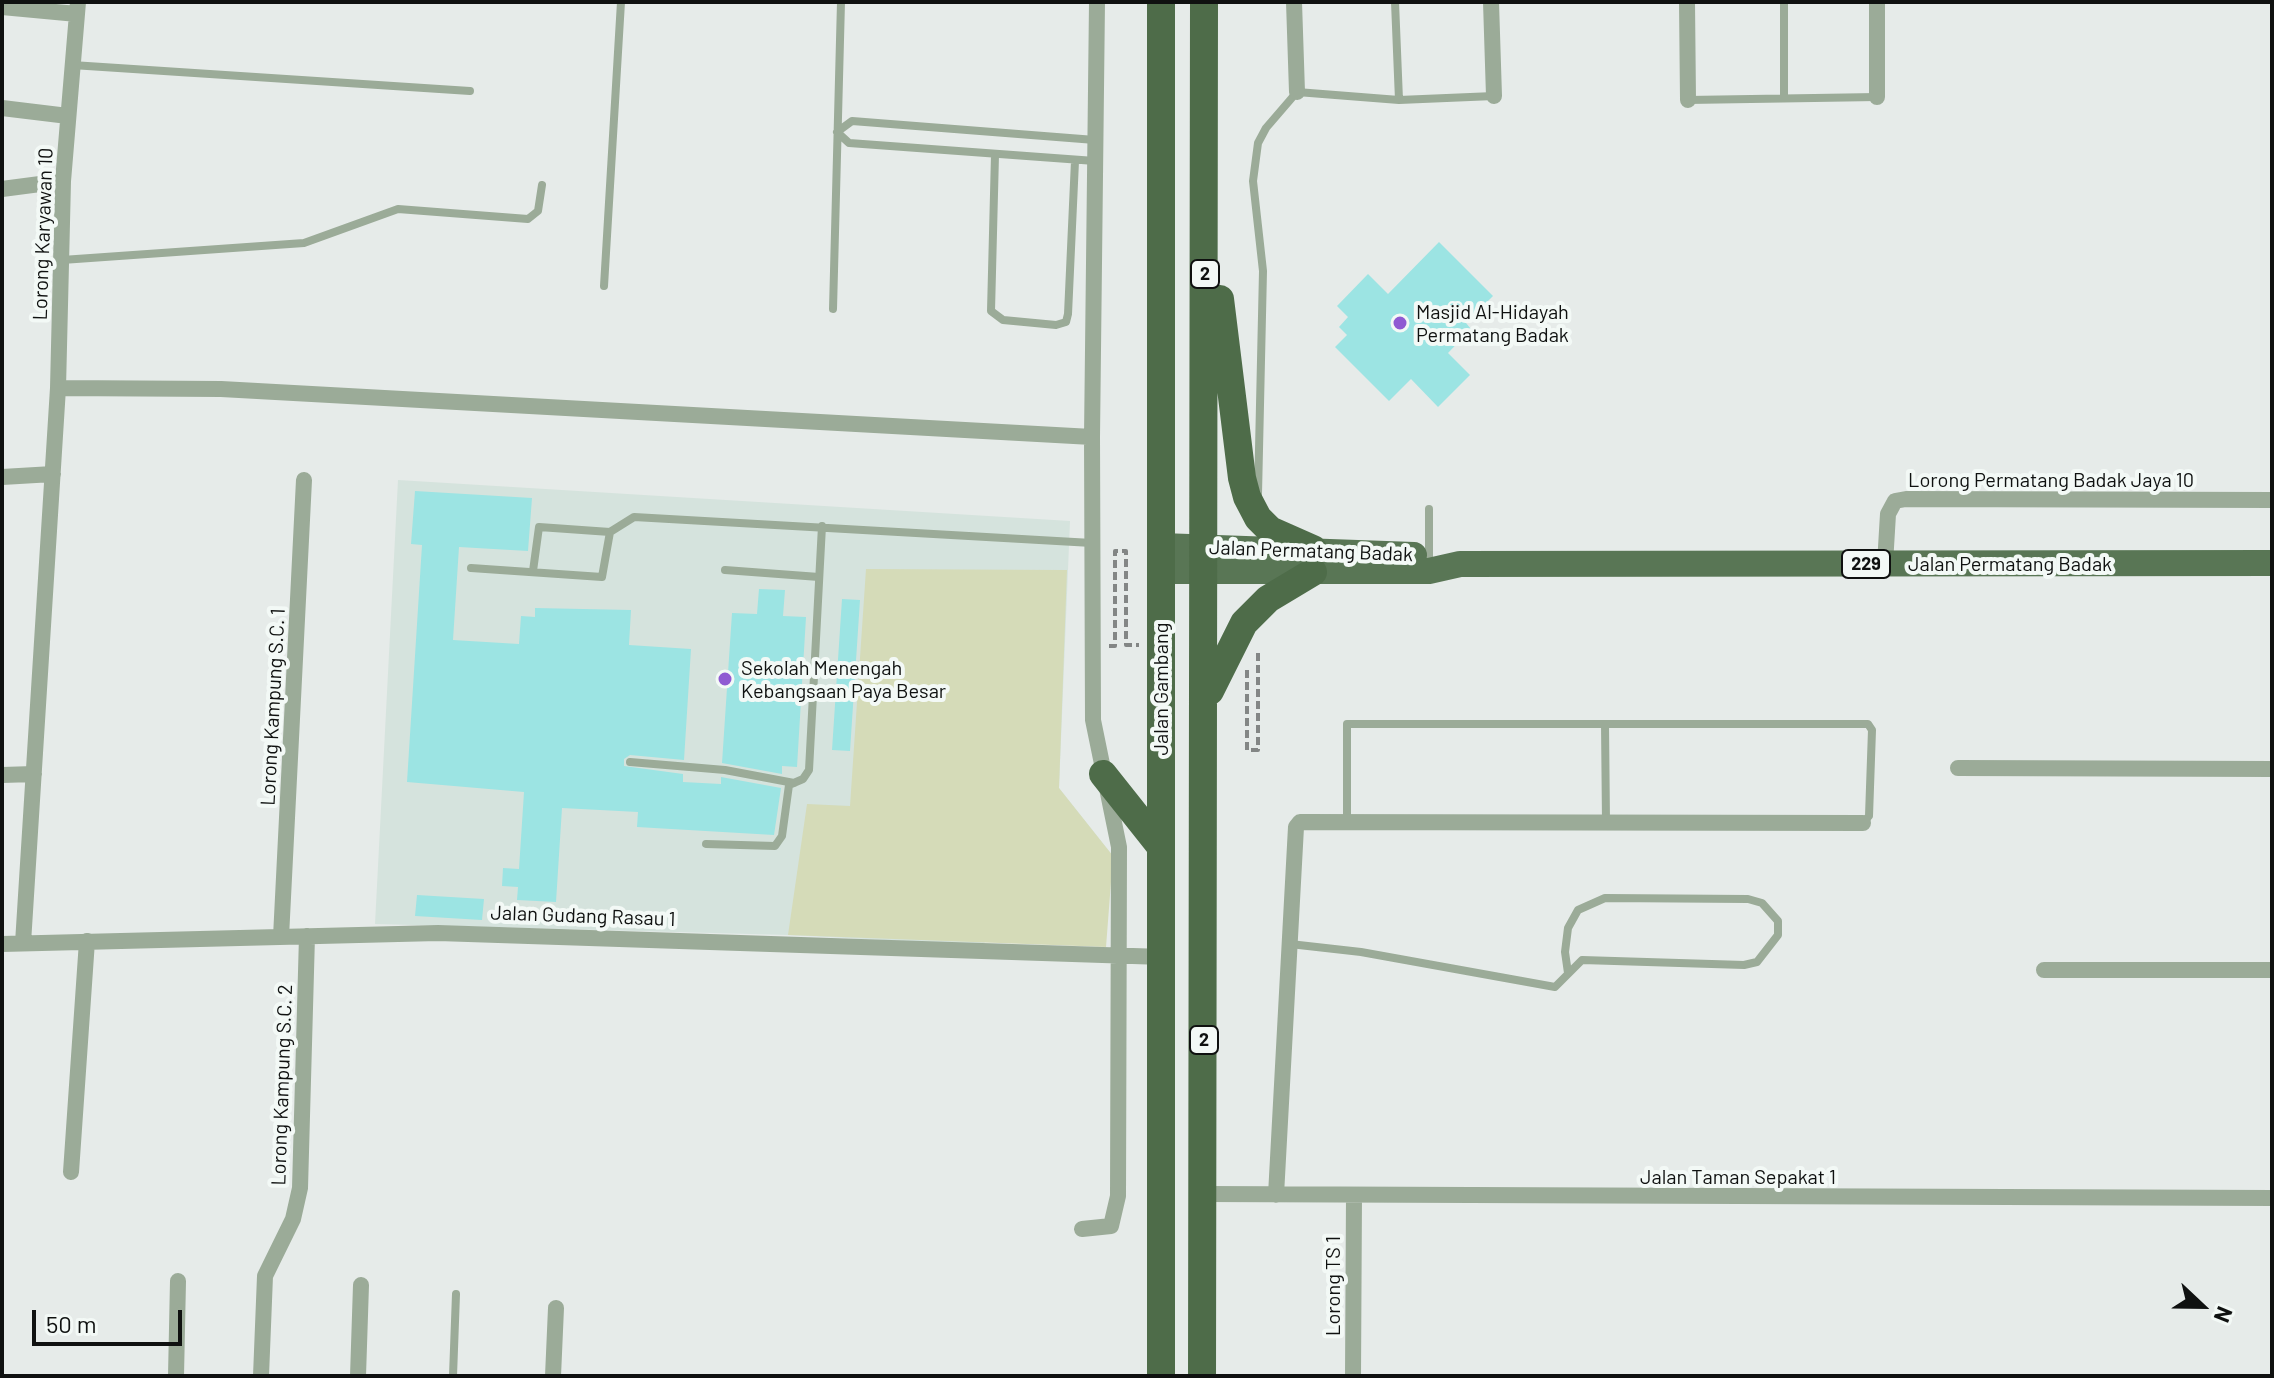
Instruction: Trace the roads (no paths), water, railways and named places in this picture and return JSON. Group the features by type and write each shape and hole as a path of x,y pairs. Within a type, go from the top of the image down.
{"highway":[{"name":"Jalan Gambang","path":"1161,2 1161,1376"},
{"name":"2","path":"1202,1376 1206,559 1204,2"},
{"path":"1205,171 1242,478 1258,518 1313,560 1244,623 1224,657 1205,704"},
{"path":"1103,774 1161,847"}],"main road":[{"name":"Jalan Permatang Badak","path":"1161,558 1460,564 2272,563"}],"street":[{"path":"1082,1229 1111,1226 1118,1196 1119,847 1093,720 1092,437 1097,2"},
{"path":"1294,2 1297,92"},
{"path":"1491,2 1494,96"},
{"path":"1687,2 1688,100"},
{"path":"1877,2 1877,97"},
{"path":"2,7 77,8"},
{"name":"Lorong Karyawan 10","path":"23,943 58,388 63,181 77,8"},
{"path":"2,108 68,116"},
{"path":"2,189 63,181"},
{"path":"58,388 221,389 1092,437"},
{"path":"2,477 53,470"},
{"name":"Lorong Kampung S.C. 1","path":"281,937 304,480"},
{"name":"Lorong Permatang Badak Jaya 10","path":"1885,564 1888,514 1895,501 1906,499 2272,500"},
{"path":"1958,768 2272,769"},
{"path":"2,775 34,774"},
{"path":"1276,1195 1296,827 1306,821 1863,823"},
{"name":"Jalan Gudang Rasau 1","path":"2,944 518,934 1163,957"},
{"name":"Lorong Kampung S.C. 2","path":"261,1376 265,1276 298,1204 307,936"},
{"path":"71,1172 87,941"},
{"path":"2044,970 2272,970"},
{"name":"Jalan Taman Sepakat 1","path":"1204,1194 2272,1198"},
{"name":"Lorong TS 1","path":"1353,1376 1354,1196"},
{"path":"176,1376 178,1281"},
{"path":"358,1376 361,1285"},
{"path":"553,1376 556,1308"}],"lane":[{"path":"604,286 621,2"},
{"path":"833,309 841,2"},
{"path":"1395,2 1399,100"},
{"path":"1784,2 1784,98"},
{"path":"71,65 470,91"},
{"path":"1258,518 1263,283 1254,161 1258,143 1271,120 1297,92 1399,100 1494,96"},
{"path":"1688,100 1877,97"},
{"path":"837,132 852,121 1095,140"},
{"path":"837,132 849,143 1095,161"},
{"path":"995,155 991,311 1003,320 1056,325 1066,322 1068,314 1075,161"},
{"path":"62,260 304,243 398,209 528,219 538,211 542,185"},
{"path":"1429,509 1429,563"},
{"path":"533,571 539,527 610,532 634,517 1092,543"},
{"path":"706,844 775,846 782,836 787,791 809,770 822,526"},
{"path":"471,568 602,577 610,532"},
{"path":"725,570 819,577"},
{"path":"1347,822 1347,724 1868,724 1872,730 1869,816 1863,823"},
{"path":"1605,724 1606,822"},
{"path":"630,762 740,772 794,783"},
{"path":"1290,944 1361,952 1555,987 1582,960 1744,965 1757,962 1778,935 1778,921 1762,903 1748,899 1605,898 1578,910 1568,928 1565,952 1568,973"},
{"path":"453,1376 456,1294"}],"place":[{"name":"Masjid Al-Hidayah Permatang Badak","path":"1400,323"},
{"name":"Sekolah Menengah Kebangsaan Paya Besar","path":"725,679"}]}
